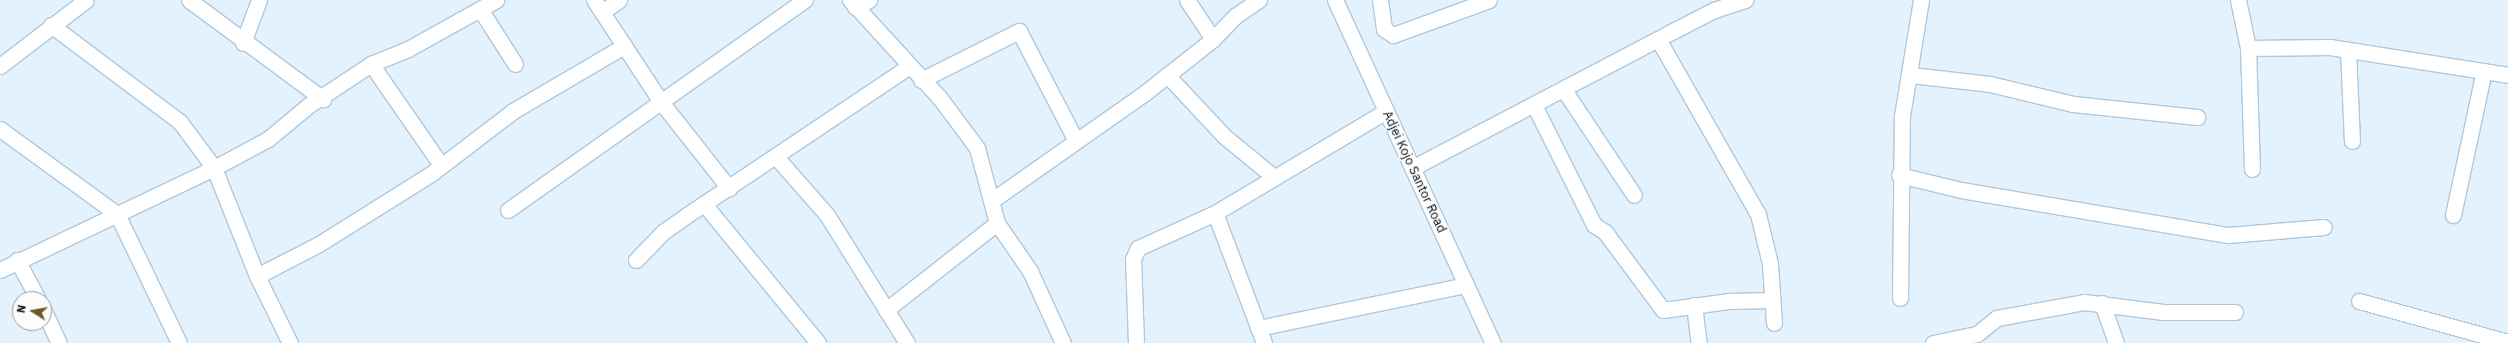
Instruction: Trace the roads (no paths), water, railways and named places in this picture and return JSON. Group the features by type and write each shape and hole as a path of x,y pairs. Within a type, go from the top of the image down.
{"street":[{"path":"0,66 51,25 86,0"},
{"path":"189,0 243,43 323,99"},
{"path":"243,43 259,0"},
{"path":"0,270 17,260 214,168 268,139 309,105 323,99 371,64 408,49 496,0"},
{"path":"619,0 598,6 661,102 728,188"},
{"path":"508,210 805,0"},
{"path":"869,0 853,4 908,67 939,97 976,148 997,223 1030,271 1057,341"},
{"path":"1187,0 1213,39"},
{"path":"991,200 1167,75 1213,39 1235,16 1259,0"},
{"name":"Adjei Kojo Santor Road","path":"1335,0 1493,343"},
{"path":"1380,0 1384,29 1393,35 1489,0"},
{"path":"1412,168 1564,90 1658,39 1714,5 1745,0"},
{"path":"1900,298 1899,175 1902,116 1911,75 1921,0"},
{"path":"2238,0 2248,48 2252,169"},
{"path":"480,9 515,64"},
{"path":"51,25 180,122 214,168 257,276 290,343"},
{"path":"921,80 1019,31 1075,139"},
{"path":"1658,39 1758,214 1770,264 1774,323"},
{"path":"257,276 319,244 441,165 513,111 624,46"},
{"path":"2248,48 2348,50 2508,75"},
{"path":"2348,50 2352,141"},
{"path":"371,64 441,165"},
{"path":"636,260 663,232 728,188 777,158 829,118 908,67"},
{"path":"2453,215 2484,71"},
{"path":"1167,75 1224,136 1274,177"},
{"path":"1911,75 1990,84 2073,104 2197,117"},
{"path":"1564,90 1634,195"},
{"path":"1534,105 1594,225 1605,232 1663,310 1694,305 1772,300"},
{"path":"1136,343 1133,259 1138,248 1215,213 1386,111"},
{"path":"0,129 117,214 179,343"},
{"path":"777,158 827,215 906,343"},
{"path":"1899,175 1961,190 2228,235 2324,227"},
{"path":"704,204 818,343"},
{"path":"1215,213 1264,343"},
{"path":"886,310 997,223"},
{"path":"17,260 34,291"},
{"path":"1258,328 1466,285"},
{"path":"2359,301 2508,342"},
{"path":"1933,343 1977,334 1997,318 2084,302 2102,303 2163,312 2235,312"},
{"path":"2102,303 2116,343"},
{"path":"1694,305 1699,343"},
{"path":"52,328 59,343"}]}
